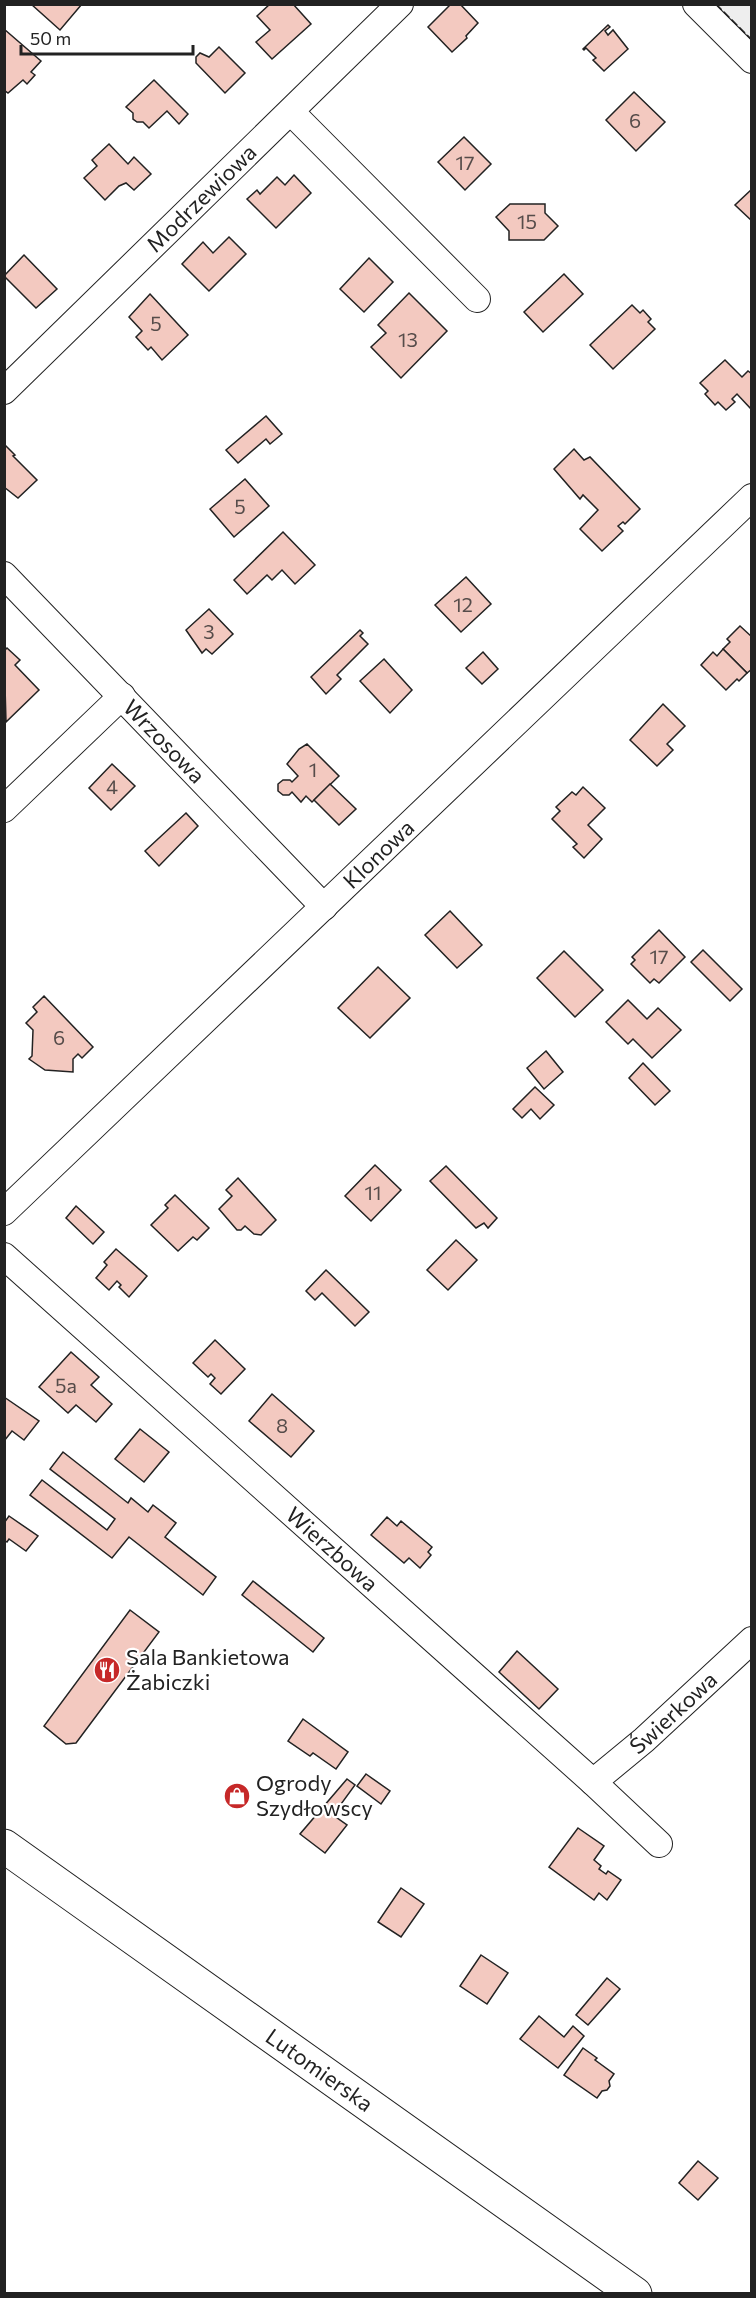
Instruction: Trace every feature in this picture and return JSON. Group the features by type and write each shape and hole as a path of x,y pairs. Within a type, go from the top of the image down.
{"main road":[{"name":"Lutomierska","path":"4,1846 634,2294"}],"street":[{"name":"Modrzewiowa","path":"4,392 399,4"},
{"path":"696,4 752,60"},
{"path":"291,112 477,299"},
{"name":"Klonowa","path":"4,1212 752,497"},
{"name":"Wrzosowa","path":"4,575 324,907"},
{"path":"4,809 122,696"},
{"name":"Wierzbowa","path":"4,1256 593,1782 659,1845"},
{"name":"Świerkowa","path":"593,1782 644,1740 752,1640"}],"shaded area":[{"path":"716,5 751,5 751,40"}],"building":[{"path":"31,4 82,4 60,30"},
{"path":"270,4 293,4 311,24 272,59 256,42 270,30 257,16"},
{"path":"451,4 460,4 478,23 466,36 467,38 452,52 428,27"},
{"path":"608,25 610,27 605,31 608,35 613,30 628,49 604,71 593,60 596,58 586,48 583,49"},
{"path":"4,29 41,61 31,72 35,75 27,84 23,80 8,93 4,90"},
{"path":"219,47 245,73 225,93 196,63 196,57 200,53 209,57"},
{"path":"154,80 188,114 179,124 167,111 149,128 143,122 133,119 133,113 126,107"},
{"path":"634,92 665,122 636,151 606,120"},
{"path":"464,137 491,164 465,190 438,162"},
{"path":"109,144 128,164 134,157 151,174 134,190 126,183 119,186 105,200 84,178 97,166 92,160"},
{"path":"294,175 311,193 276,228 247,199 257,190 260,194 277,177 285,185"},
{"path":"752,189 752,221 735,205"},
{"path":"510,204 545,204 545,213 558,226 544,240 509,240 509,231 496,217"},
{"path":"229,237 246,254 209,291 182,264 203,242 213,253"},
{"path":"24,255 57,289 36,308 4,276"},
{"path":"369,258 393,282 364,312 340,289"},
{"path":"564,274 583,294 543,332 524,312"},
{"path":"409,293 447,331 401,378 371,347 386,333 378,325"},
{"path":"150,294 188,335 162,360 151,347 148,350 136,337 142,331 129,317"},
{"path":"632,305 640,313 643,310 651,319 648,322 655,329 613,369 590,345"},
{"path":"725,360 742,377 748,371 752,374 752,410 737,394 732,399 735,402 726,410 718,402 715,405 705,394 708,391 700,383"},
{"path":"266,416 282,434 270,444 266,439 238,463 226,450"},
{"path":"4,444 37,480 18,498 4,487"},
{"path":"574,449 584,460 590,457 640,509 625,524 623,522 618,526 623,531 602,551 580,529 598,510 583,495 580,499 554,469"},
{"path":"245,479 269,506 234,537 210,509"},
{"path":"283,532 315,565 295,584 282,570 272,580 267,575 247,594 234,580"},
{"path":"466,577 491,604 461,632 435,605"},
{"path":"209,609 233,634 212,654 206,649 202,653 186,630"},
{"path":"740,626 752,637 752,669 747,673 723,649 730,642 727,639"},
{"path":"360,630 363,633 360,636 368,644 337,675 341,679 326,694 311,677"},
{"path":"7,648 20,660 15,665 39,690 6,722 4,651"},
{"path":"723,649 747,673 726,690 701,665 713,652 717,656"},
{"path":"483,652 498,669 482,684 466,668"},
{"path":"384,659 412,690 390,713 360,681"},
{"path":"663,704 685,726 667,744 673,750 657,766 630,740"},
{"path":"307,744 339,776 312,802 306,796 301,802 292,792 289,795 283,795 278,791 278,784 283,780 292,782 298,776 287,764 299,749"},
{"path":"112,764 135,786 111,810 89,788"},
{"path":"330,784 356,809 339,825 314,800"},
{"path":"583,787 605,808 588,825 602,839 584,858 573,847 577,844 552,819 560,811 556,807 572,792 576,795"},
{"path":"186,813 198,826 159,866 145,851"},
{"path":"450,911 482,945 457,968 425,935"},
{"path":"659,930 685,957 659,983 654,979 650,983 631,964 635,960 632,957"},
{"path":"703,950 742,989 730,1001 691,962"},
{"path":"564,951 603,990 575,1017 537,978"},
{"path":"378,967 410,998 370,1038 338,1008"},
{"path":"44,996 93,1047 82,1058 78,1054 73,1059 73,1072 45,1070 29,1059 32,1056 33,1030 26,1023 37,1012 33,1007"},
{"path":"628,1000 647,1019 658,1008 681,1030 652,1058 633,1039 628,1044 606,1022"},
{"path":"546,1051 563,1072 544,1089 527,1068"},
{"path":"643,1063 670,1091 655,1105 629,1078"},
{"path":"535,1087 554,1105 540,1119 531,1109 522,1118 513,1109"},
{"path":"375,1165 401,1190 371,1221 345,1196"},
{"path":"446,1166 497,1218 488,1228 484,1223 476,1228 430,1181"},
{"path":"238,1178 276,1220 261,1235 254,1234 245,1226 237,1230 219,1209 232,1196 226,1190"},
{"path":"175,1195 209,1228 197,1240 193,1237 178,1251 151,1225 168,1208 165,1205"},
{"path":"76,1206 104,1232 93,1244 66,1218"},
{"path":"456,1240 477,1260 448,1290 427,1270"},
{"path":"116,1249 147,1276 129,1297 119,1287 121,1285 117,1281 109,1290 96,1278 107,1265 104,1262"},
{"path":"326,1270 369,1312 355,1326 322,1293 315,1300 306,1291"},
{"path":"215,1340 245,1369 221,1394 210,1384 215,1378 211,1374 208,1377 193,1363"},
{"path":"71,1352 99,1377 91,1385 112,1404 96,1422 76,1405 68,1413 39,1387"},
{"path":"272,1394 314,1431 291,1457 249,1421"},
{"path":"4,1397 39,1421 24,1440 12,1431 4,1441"},
{"path":"140,1429 169,1452 144,1482 115,1459"},
{"path":"63,1452 128,1503 131,1498 148,1512 153,1505 176,1523 165,1537 216,1577 203,1595 129,1537 112,1558 30,1495 42,1480 107,1530 115,1519 50,1469"},
{"path":"9,1516 38,1536 26,1551 9,1539 7,1542 4,1540 4,1523"},
{"path":"387,1517 397,1526 401,1521 432,1547 428,1552 431,1555 420,1568 409,1558 404,1563 371,1535"},
{"path":"253,1581 324,1638 313,1652 242,1595"},
{"name":"Sala Bankietowa Żabiczki","path":"130,1610 159,1632 76,1743 66,1744 44,1726"},
{"path":"517,1651 558,1689 539,1709 499,1672"},
{"path":"303,1719 348,1752 336,1769 313,1753 310,1756 288,1741"},
{"path":"366,1774 390,1791 381,1804 357,1786"},
{"path":"347,1779 355,1785 333,1815 347,1825 325,1853 300,1834"},
{"path":"578,1828 604,1846 594,1860 601,1866 599,1869 606,1874 608,1871 621,1880 607,1900 599,1893 594,1900 549,1867"},
{"path":"401,1888 424,1904 401,1937 378,1922"},
{"path":"481,1955 508,1973 487,2004 460,1986"},
{"path":"607,1978 620,1989 588,2025 576,2015"},
{"path":"539,2016 564,2037 573,2026 584,2036 558,2068 520,2039"},
{"path":"583,2048 614,2074 609,2081 610,2086 597,2098 564,2075"},
{"path":"698,2161 718,2178 698,2200 679,2183"}],"fence":[{"path":"716,4 752,40"}],"place":[{"name":"Sala Bankietowa Żabiczki","path":"107,1670"},
{"name":"Ogrody Szydłowscy","path":"237,1796"}]}
